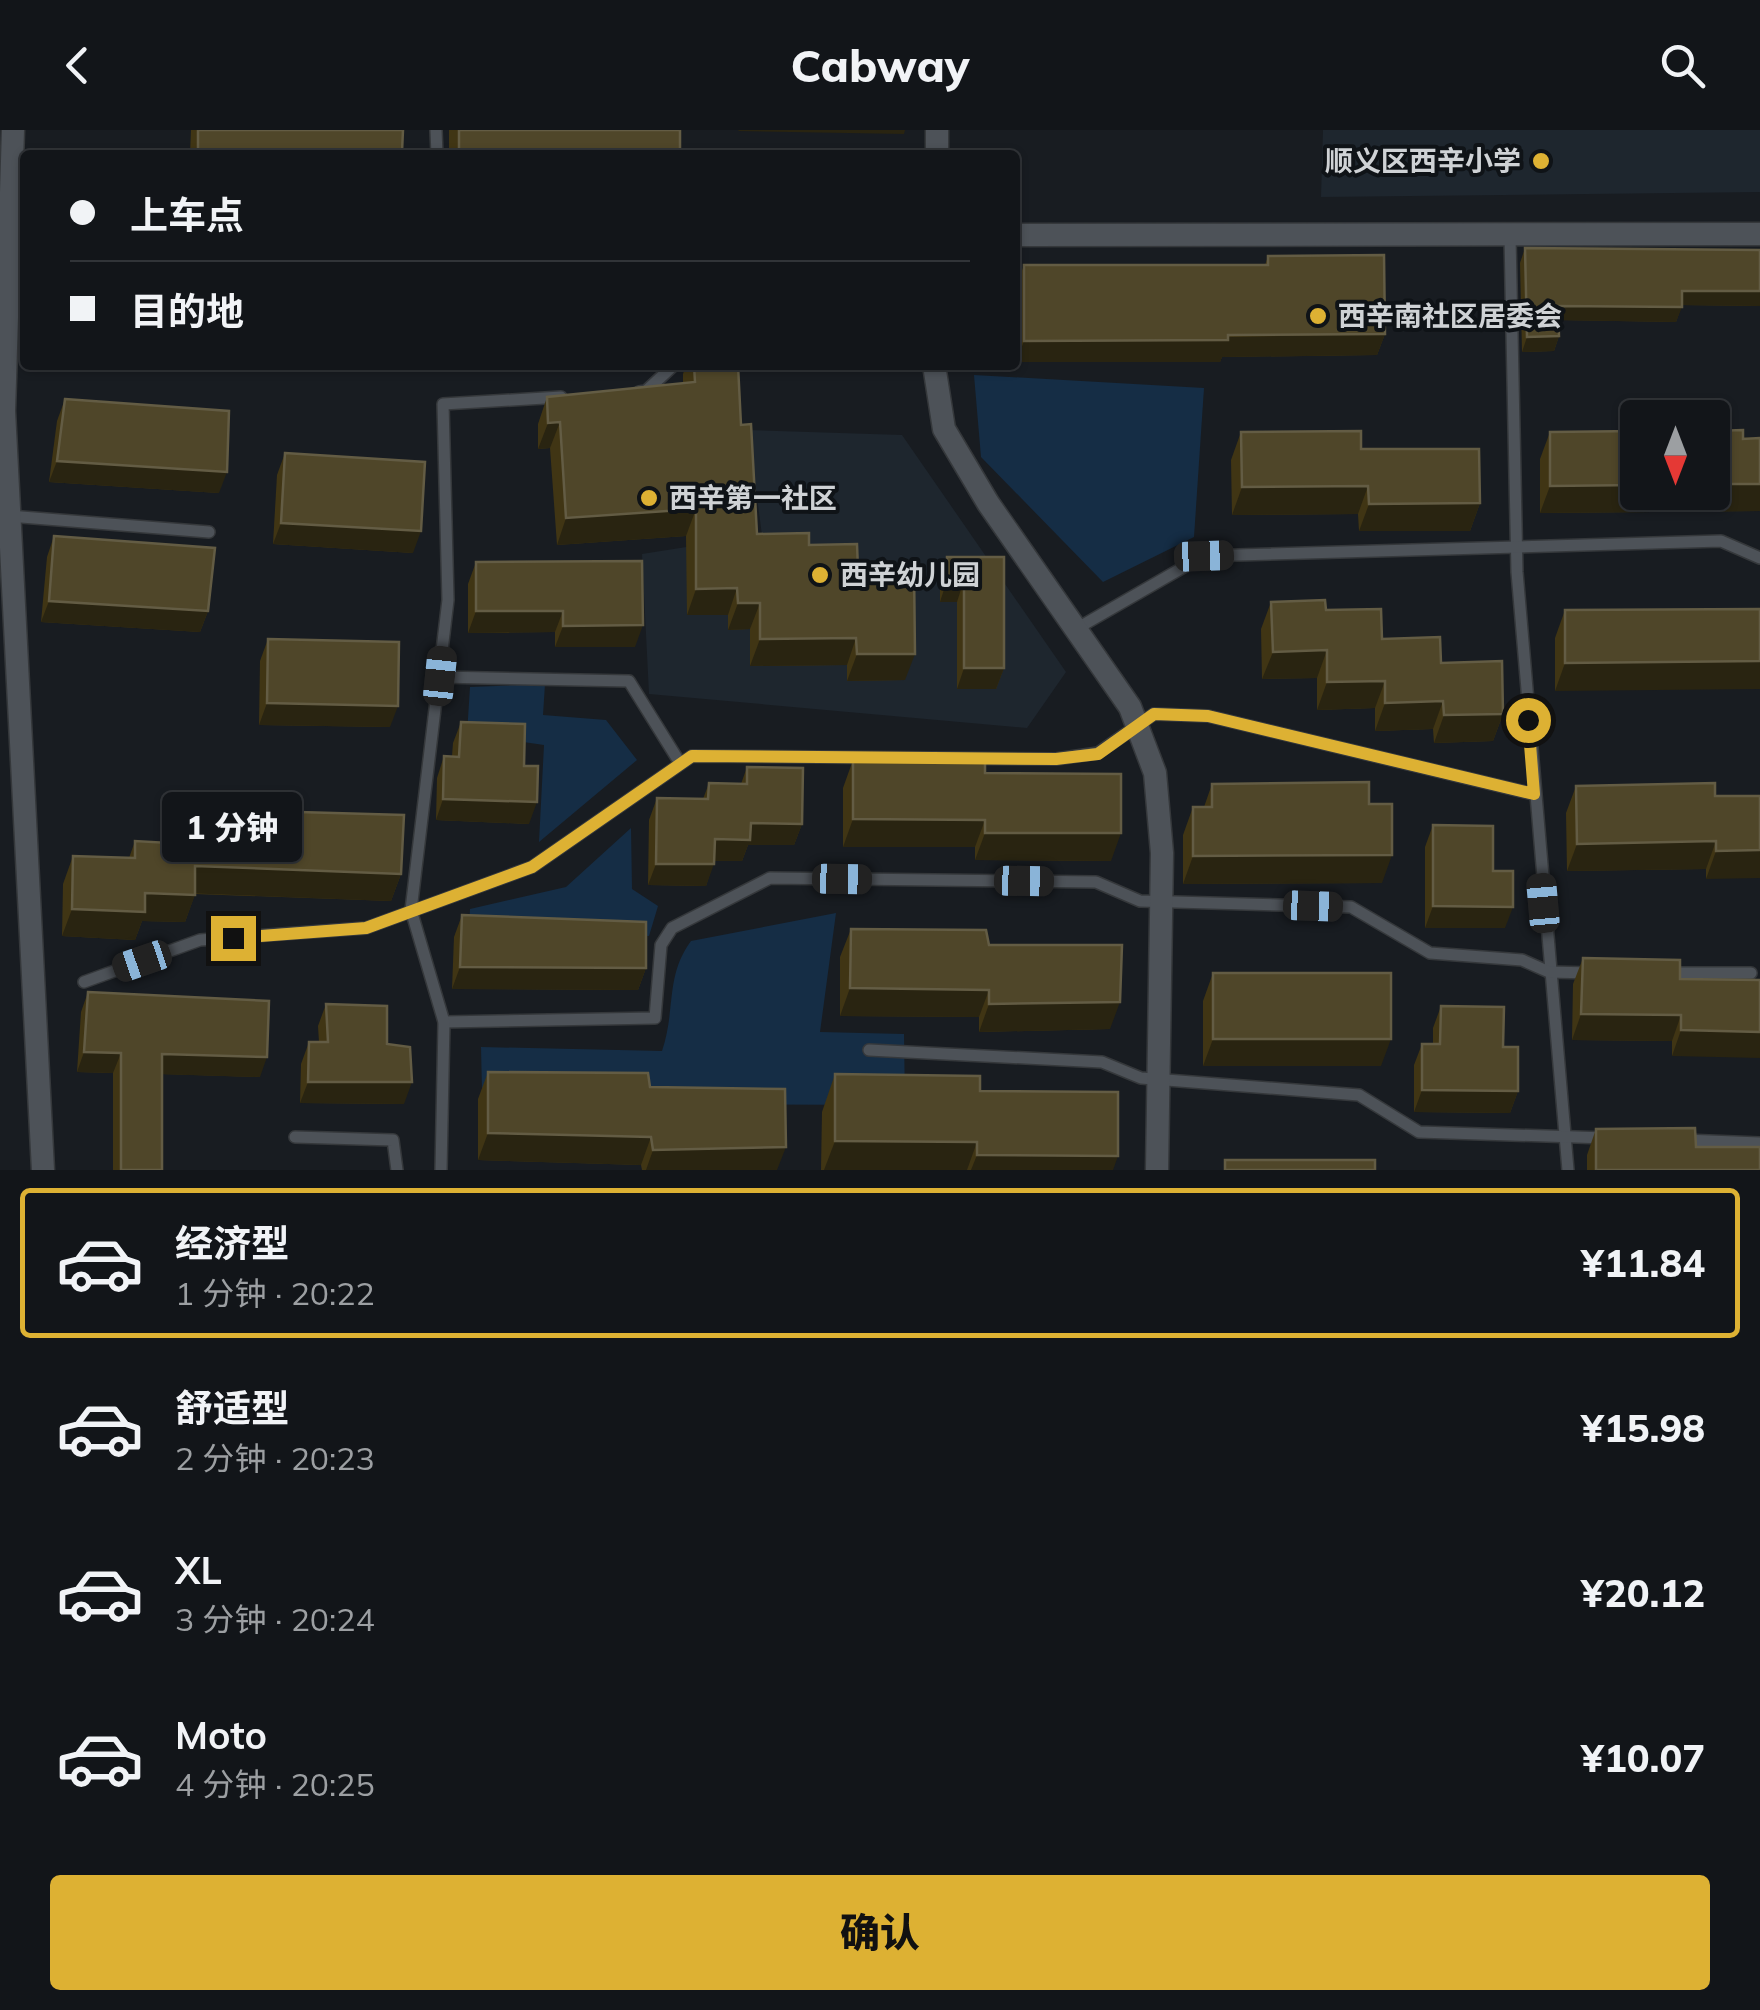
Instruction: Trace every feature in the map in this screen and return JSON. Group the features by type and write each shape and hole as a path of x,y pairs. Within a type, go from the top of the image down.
{"street":[{"path":"13,130 4,411 43,1170"},
{"path":"1020,235 1760,234"},
{"path":"935,370 944,430 988,503 1130,707 1155,773 1162,902 1157,1170"}],"lane":[{"path":"1510,236 1516,547 1568,1170"},
{"path":"628,392 646,391 669,370"},
{"path":"441,1170 444,1022 412,910 448,600 443,404 572,396"},
{"path":"10,516 209,532"},
{"path":"1076,629 1204,556 1720,541 1760,558"},
{"path":"440,676 628,681 680,763"},
{"path":"84,982 200,940 366,928 532,867 692,756 1056,759 1098,754 1154,714 1208,716 1534,794"},
{"path":"444,1022 655,1018 661,946 672,928 770,878 1096,882 1140,901 1351,907 1430,953 1522,960 1550,972 1604,973"},
{"path":"1660,973 1751,974"},
{"path":"869,1050 1102,1062 1141,1078 1359,1095 1419,1132 1624,1138"},
{"path":"295,1137 393,1140 397,1170"},
{"path":"1662,1140 1760,1142"}],"shaded area":[{"name":"顺义区西辛小学","path":"1323,130 1760,130 1760,192 1321,197"},
{"path":"974,375 1204,388 1194,537 1103,582 981,457"},
{"name":"西辛幼儿园","path":"748,430 902,435 1066,672 1027,728 649,694 642,554 762,535"},
{"path":"545,684 543,715 606,720 637,760 539,842 544,745 467,734 470,687"},
{"path":"631,828 632,889 658,906 649,936 469,930 470,909 566,887"},
{"path":"836,913 820,1032 904,1034 905,1105 652,1104 482,1091 481,1047 662,1051 677,967 691,941"}],"building":[{"path":"198,130 403,130 402,150 198,150"},
{"path":"459,130 680,130 680,150 459,150"},
{"path":"1525,248 1760,250 1760,291 1682,291 1682,307 1558,306 1559,336 1527,337"},
{"path":"1384,255 1385,334 1024,341 1024,265 1268,265 1268,256"},
{"path":"694,370 738,370 741,425 751,424 757,534 809,533 809,545 857,544 858,570 914,569 915,654 857,654 856,638 760,639 760,603 738,603 737,588 696,589 696,509 566,518 560,422 548,423 547,397 695,382"},
{"path":"65,399 229,411 227,472 57,461"},
{"path":"1730,430 1743,430 1743,439 1760,438 1760,484 1730,484"},
{"path":"1361,431 1361,449 1479,449 1480,503 1369,504 1368,486 1242,487 1241,432"},
{"path":"1620,431 1620,485 1550,486 1550,432"},
{"path":"285,453 425,462 421,531 281,523"},
{"path":"54,536 215,548 208,611 49,601"},
{"path":"947,557 1004,557 1004,668 964,668 964,580 947,580"},
{"path":"642,561 643,625 563,626 563,611 476,611 476,562"},
{"path":"1325,600 1326,610 1381,609 1382,639 1440,637 1441,663 1502,661 1503,714 1444,715 1443,701 1385,703 1385,681 1327,682 1327,650 1273,652 1271,602"},
{"path":"1760,609 1760,661 1565,663 1565,610"},
{"path":"268,639 399,642 398,706 267,703"},
{"path":"461,722 525,724 524,766 538,766 537,802 443,799 444,756 459,757"},
{"path":"853,760 985,761 985,773 1121,774 1121,833 985,833 985,820 853,819"},
{"path":"747,767 803,768 802,824 751,823 750,840 715,839 714,864 656,864 657,798 708,799 709,783 747,784"},
{"path":"1369,782 1369,804 1392,804 1392,855 1193,856 1193,807 1212,807 1212,784"},
{"path":"1715,783 1715,796 1760,796 1760,850 1716,851 1716,841 1577,844 1576,786"},
{"path":"188,809 404,815 401,874 195,866 195,895 145,893 145,912 72,909 73,856 135,858 135,841 187,844"},
{"path":"1433,825 1493,826 1493,871 1513,871 1513,907 1433,906"},
{"path":"462,915 646,922 646,968 460,967"},
{"path":"851,929 986,930 989,945 1122,945 1120,1002 989,1004 989,990 850,988"},
{"path":"1583,958 1680,960 1680,979 1760,980 1760,1032 1681,1030 1681,1015 1581,1014"},
{"path":"1213,973 1391,973 1391,1039 1213,1039"},
{"path":"88,992 269,1001 267,1057 162,1054 162,1170 121,1170 121,1053 84,1052"},
{"path":"326,1004 387,1006 387,1044 410,1047 412,1082 308,1082 309,1042 328,1042"},
{"path":"1441,1006 1504,1007 1503,1047 1518,1047 1518,1091 1422,1090 1422,1044 1440,1044"},
{"path":"488,1072 648,1073 650,1087 785,1089 786,1147 653,1150 651,1137 488,1133"},
{"path":"835,1074 980,1076 980,1091 1118,1092 1118,1156 977,1155 977,1142 835,1141"},
{"path":"1695,1128 1696,1147 1760,1147 1760,1170 1596,1170 1596,1129"},
{"path":"1225,1160 1375,1160 1375,1170 1225,1170"}],"place":[{"name":"顺义区西辛小学","path":"1541,161"},
{"name":"西辛南社区居委会","path":"1318,316"},
{"name":"西辛第一社区","path":"649,498"},
{"name":"西辛幼儿园","path":"820,575"}],"route":[{"path":"233,938 366,928 532,867 692,756 1056,759 1098,754 1154,714 1208,716 1534,794 1528,720"}]}
